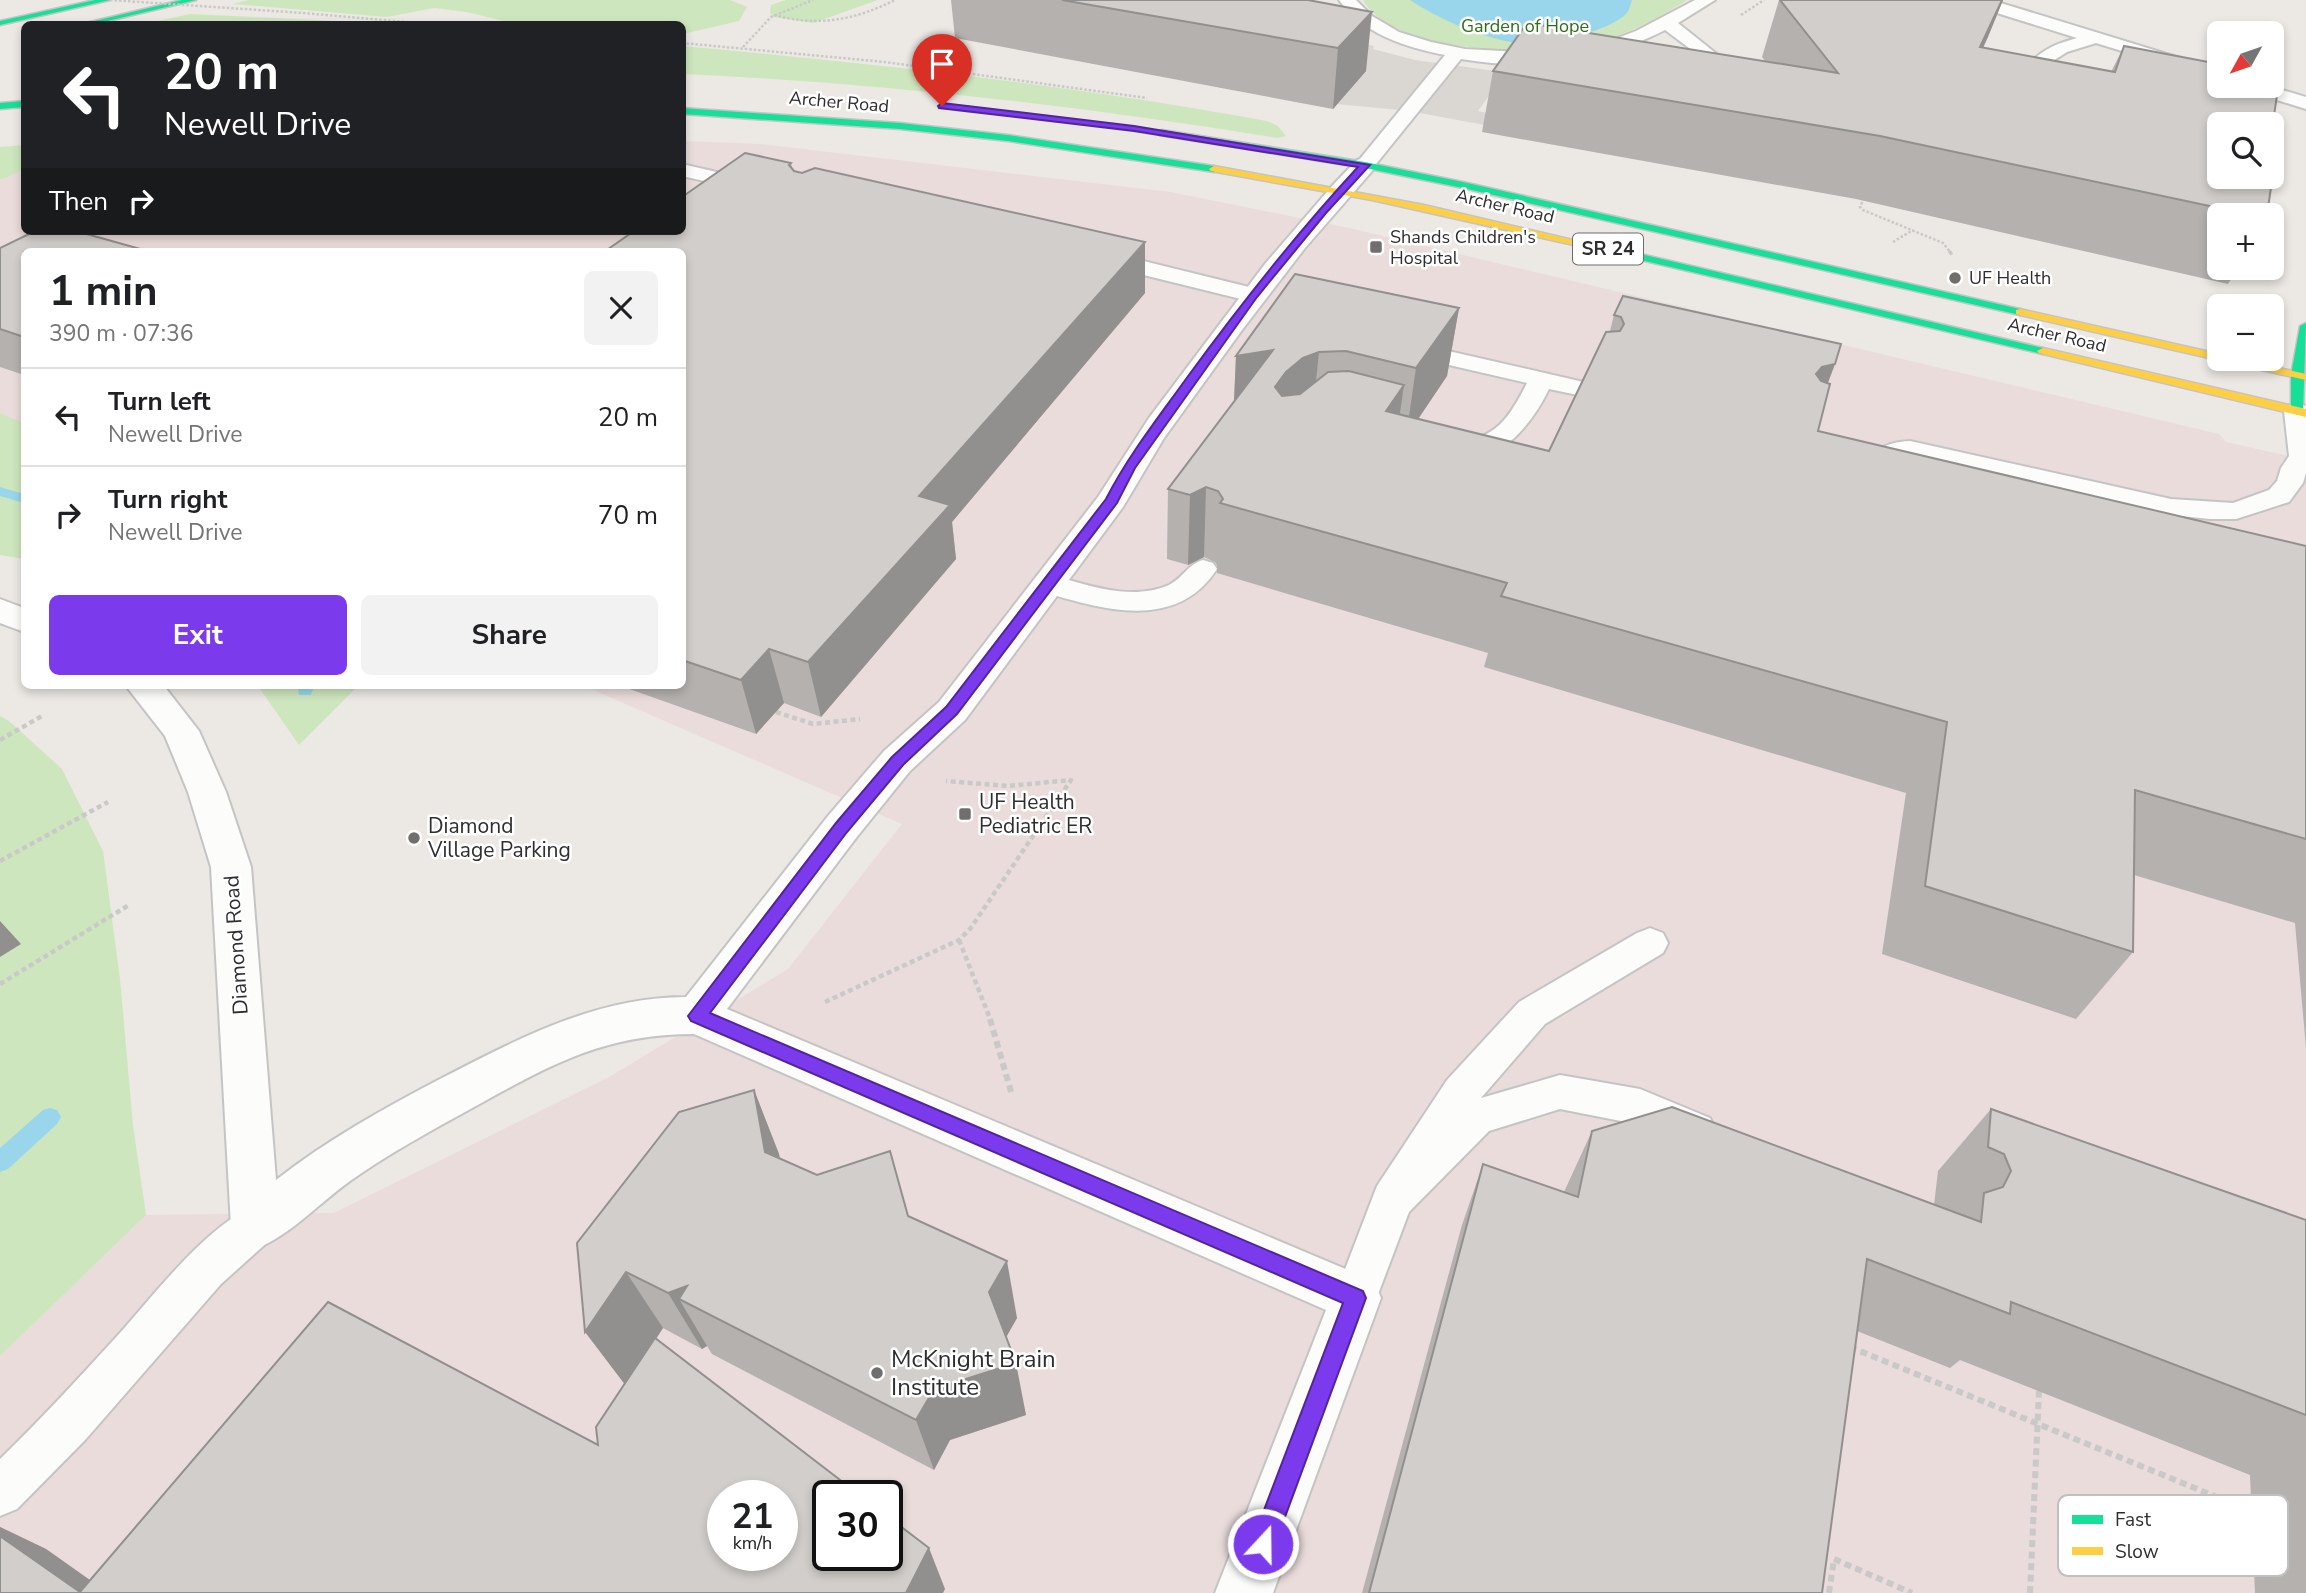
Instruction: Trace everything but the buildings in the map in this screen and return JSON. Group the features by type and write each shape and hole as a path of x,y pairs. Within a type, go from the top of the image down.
{"main road":[{"path":"0,23 108,0"},
{"path":"99,21 192,0"},
{"path":"0,106 21,104"},
{"name":"Archer Road","path":"686,111 900,126 1008,138 1225,169 1340,190 1435,209 2302,412"},
{"name":"Archer Road","path":"1148,131 1365,165 1463,185 2207,354"},
{"path":"2302,412 2306,326"},
{"path":"2279,371 2302,376"}],"street":[{"path":"697,1016 842,827 897,761 952,710 1112,500 1129,467 1340,190 1365,165"},
{"path":"0,610 21,620"},
{"name":"Diamond Road","path":"146,689 181,731 207,792 230,867 255,1226"},
{"path":"255,1226 331,1167 363,1146 523,1056 595,1028 664,1014 697,1016 1356,1298 1244,1593"}],"lane":[{"path":"1346,8 1399,37 1456,53 1534,60 1597,51 1626,42 1707,0"},
{"path":"1973,0 2095,38 2188,74 2207,75"},
{"path":"1667,23 1714,59 1711,67 1692,74 1678,74"},
{"path":"2033,70 2043,57 2052,51 2095,38"},
{"path":"1365,165 1456,53"},
{"path":"1563,57 1614,65"},
{"path":"2012,71 2033,70 2059,82 2084,87"},
{"path":"2050,101 2059,82"},
{"path":"2284,96 2306,103"},
{"path":"686,171 740,179 701,197"},
{"path":"1080,251 1254,306"},
{"path":"1381,342 1592,391"},
{"path":"1435,452 1474,451 1499,440 1523,416 1541,380"},
{"path":"1894,506 1873,494 1866,458 1899,449 1920,450 2171,507 2236,511 2278,496 2290,483 2294,468 2304,458 2302,412"},
{"path":"1047,583 1109,602 1144,602 1185,588 1203,569"},
{"path":"1356,1298 1392,1200 1461,1092 1532,1013 1650,943"},
{"path":"1392,1200 1476,1117 1560,1092 1640,1107 1728,1144"},
{"path":"0,1492 70,1423 206,1269 255,1226"}],"path":[{"path":"108,0 303,13 371,21"},
{"path":"743,48 774,15 813,0"},
{"path":"774,15 806,21 842,20 866,15 895,0"},
{"path":"686,43 885,62 1155,99"},
{"path":"1859,194 1865,195 1860,207 1863,210 1942,243 1953,257"},
{"path":"1891,243 1913,230"},
{"path":"776,712 813,724 860,719"},
{"path":"0,740 42,716"},
{"path":"825,1002 959,940 970,929 1071,779 1004,787 973,787 946,781"},
{"path":"0,861 108,802"},
{"path":"0,984 129,905"},
{"path":"959,940 1005,1061 1013,1100"},
{"path":"1848,1346 2212,1495"},
{"path":"2030,1593 2039,1391"},
{"path":"1829,1593 1834,1559 1912,1593"}],"shaded area":[{"path":"1209,11 1374,46 1373,49 1415,60 1525,75 1491,93 1478,111 1492,114 1485,125 1409,111 1337,104 1365,71"},
{"path":"686,141 759,144 1170,192 1349,228 2219,434 2226,442 2306,460 2306,1593 0,1593 0,1356 146,1215 334,1213 611,1076 788,969 902,824 591,689 686,689 686,248 21,248 21,422 0,413 0,180 21,171 21,235 686,235"}],"green space":[{"path":"249,0 730,0 747,7 739,21 686,33 686,21 504,21 467,12 434,8 387,17 232,4"},
{"path":"786,0 878,0 813,23 774,17 770,13 771,5"},
{"name":"Garden of Hope","path":"1363,0 1687,0 1651,21 1612,38 1585,45 1532,50 1433,41 1403,31 1379,18"},
{"path":"190,14 339,21 158,21"},
{"path":"686,46 1048,86 1267,121 1278,126 1286,136 1278,138 981,97 686,74"},
{"path":"21,145 21,171 0,180 0,147"},
{"path":"0,413 21,422 21,558 0,555"},
{"path":"260,689 355,689 299,745"},
{"path":"0,716 62,769 103,851 120,979 133,1125 146,1215 0,1356"}],"water":[{"path":"1410,0 1632,0 1626,14 1602,28 1568,38 1518,43 1468,30"}],"waterway":[{"path":"0,491 21,498"},
{"path":"0,1162 50,1117"}],"traffic: fast":[{"path":"0,23 106,0"},
{"path":"99,21 192,0"},
{"path":"0,106 21,104"},
{"path":"686,111 900,126 1008,138 1214,169"},
{"path":"1162,133 1365,165 1463,185 2020,312"},
{"path":"1632,255 2043,351"},
{"path":"2297,411 2297,375 2306,326"}],"traffic: slow":[{"path":"1214,169 1372,197 1632,255"},
{"path":"2020,312 2207,354"},
{"path":"2043,351 2306,413"},
{"path":"2279,371 2306,377"}],"place":[{"name":"Shands Children's Hospital","path":"1376,247"},
{"name":"UF Health","path":"1955,278"},
{"name":"UF Health Pediatric ER","path":"965,814"},
{"name":"Diamond Village Parking","path":"414,838"},
{"name":"McKnight Brain Institute","path":"877,1373"}],"route":[{"path":"942,106 1134,129 1365,165 1340,190 1253,295 1129,467 1112,500 952,710 897,761 842,827 697,1016 1356,1298 1263,1544"}]}
